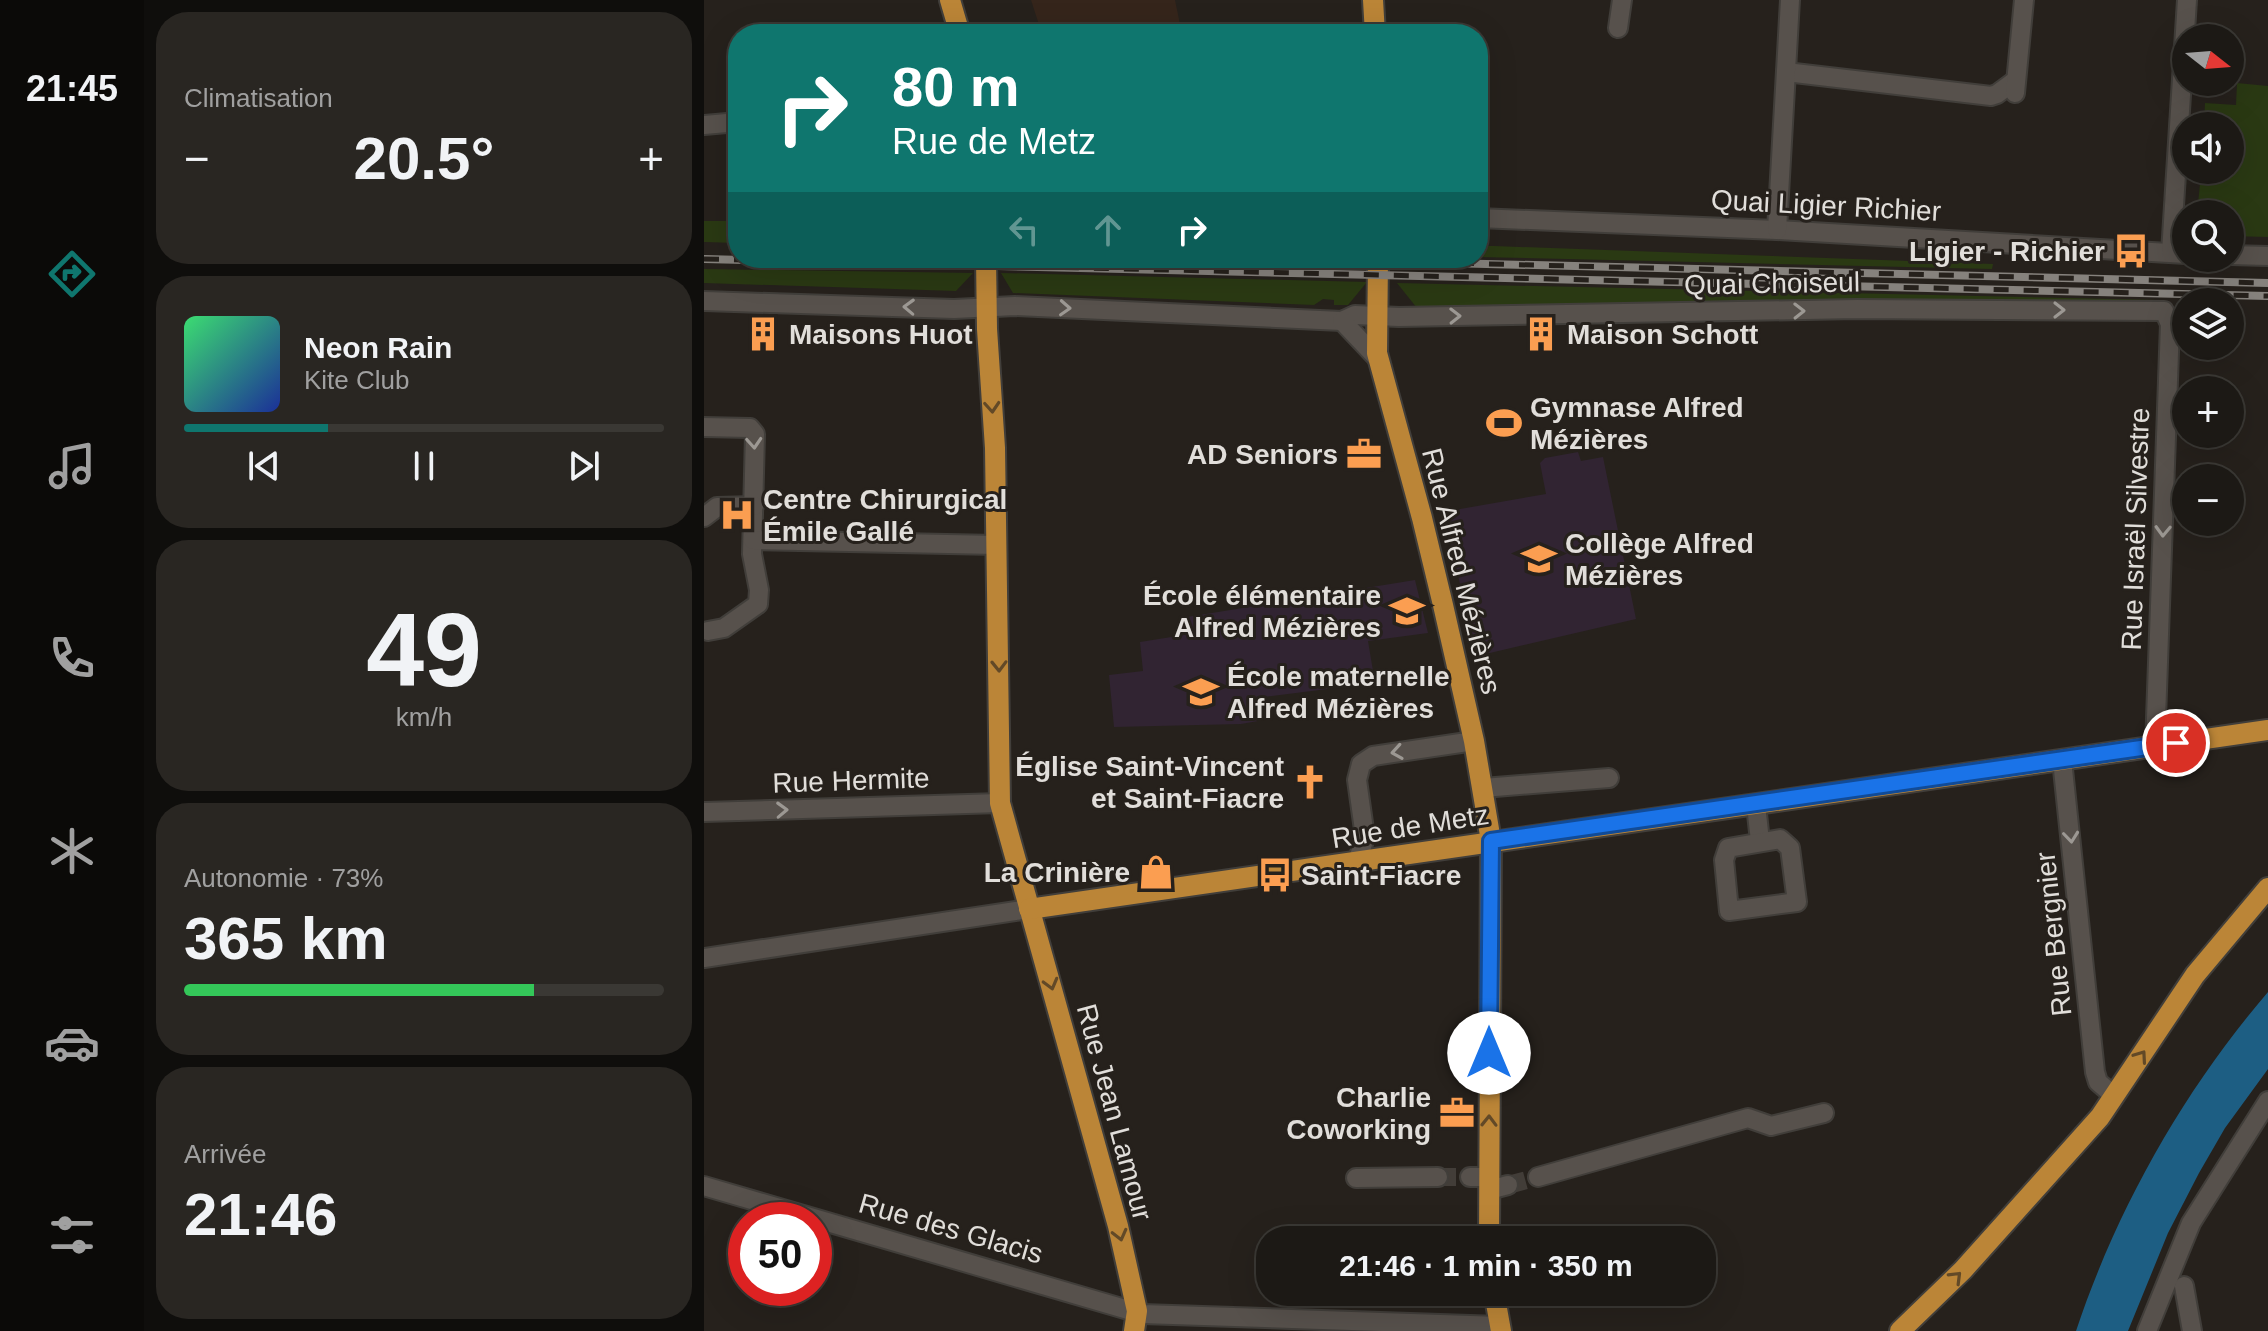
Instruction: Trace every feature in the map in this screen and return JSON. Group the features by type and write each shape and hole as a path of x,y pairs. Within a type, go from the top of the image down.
{"main road":[{"path":"950,0 957,24"},
{"path":"1373,0 1374,24"},
{"name":"Rue Jean Lamour","path":"986,268 995,448 1000,803 1118,1226 1136,1321"},
{"name":"Rue Alfred Mézières","path":"1378,268 1379,360 1422,518 1474,741 1491,841 1489,1226"},
{"name":"Rue de Metz","path":"1029,909 2268,730"},
{"path":"1900,1331 1963,1270 2100,1117 2195,975 2268,888"},
{"path":"1497,1306 1501,1328"}],"street":[{"path":"1618,28 1622,0"},
{"path":"1777,230 1790,0"},
{"path":"1786,72 1991,96 2015,89 2024,0"},
{"path":"2180,200 2187,0"},
{"path":"704,125 728,123"},
{"name":"Quai Ligier Richier","path":"1488,218 1777,230 2172,253"},
{"path":"2244,255 2268,256"},
{"name":"Quai Choiseul","path":"704,301 950,309 1015,306 1342,321 1355,315 1857,309 2153,309 2167,314"},
{"name":"Rue Israël Silvestre","path":"2155,747 2170,324 2167,314"},
{"path":"1342,321 1379,360"},
{"path":"704,427 754,430 752,554 760,597 758,604 724,628 708,631"},
{"path":"704,517 717,507 754,506"},
{"path":"753,540 997,545"},
{"path":"1357,863 1365,837 1357,780 1361,764 1373,756 1474,741"},
{"name":"Rue Bergnier","path":"2062,760 2095,1072 2098,1082 2113,1095"},
{"path":"1483,788 1609,778"},
{"name":"Rue Hermite","path":"704,812 1000,803"},
{"path":"1756,805 1760,841"},
{"path":"1780,839 1790,848 1797,902 1729,911 1725,853 1731,845 1760,841 1780,839"},
{"name":"Rue de Metz","path":"704,958 1029,909"},
{"path":"2147,1331 2180,1243 2268,1101"},
{"path":"1538,1177 1748,1118 1771,1126 1824,1113"},
{"path":"1356,1178 1438,1177"},
{"name":"Rue des Glacis","path":"704,1186 1136,1321 1142,1314 1501,1328"},
{"path":"2184,1286 2192,1331"}],"shaded area":[{"path":"1031,0 1175,0 1180,24 1039,24"},
{"name":"Collège Alfred Mézières","path":"1578,452 1581,461 1603,457 1636,619 1477,656 1443,512 1546,494 1540,463 1545,458"},
{"path":"1415,580 1428,633 1368,641 1375,683 1255,698 1258,721 1241,724 1114,727 1109,675 1143,671 1140,642 1184,635 1181,618"}],"green space":[{"path":"2244,84 2268,86 2268,237 2244,236 2244,200 2198,200 2200,184 2244,184 2244,112 2205,112 2205,103 2236,105 2236,96 2244,96"},
{"path":"704,221 728,221 728,243 704,242"},
{"path":"1488,246 1993,264 1992,269 1488,257"},
{"path":"704,269 973,273 956,291 704,283"},
{"path":"1001,273 1367,282 1348,305 1334,305 1334,300 1323,299 1314,305 1013,293"},
{"path":"1397,283 2157,300 1417,308"}],"water":[{"path":"2268,992 2268,1069 2225,1128 2199,1173 2168,1233 2128,1331 2076,1331 2111,1240 2156,1152 2208,1069"}],"tunnel":[{"path":"1438,1177 1470,1177"},
{"path":"1508,1185 1538,1177"}],"railway":[{"path":"704,259 728,260"},
{"path":"1488,264 2268,283"},
{"path":"1084,268 2268,296"}],"place":[{"name":"Ligier - Richier","path":"2131,251"},
{"name":"Maisons Huot","path":"763,334"},
{"name":"Maison Schott","path":"1541,334"},
{"name":"Gymnase Alfred Mézières","path":"1504,423"},
{"name":"AD Seniors","path":"1364,454"},
{"name":"Centre Chirurgical Émile Gallé","path":"737,515"},
{"name":"Collège Alfred Mézières","path":"1539,559"},
{"name":"École élémentaire Alfred Mézières","path":"1407,611"},
{"name":"École maternelle Alfred Mézières","path":"1201,692"},
{"name":"Église Saint-Vincent et Saint-Fiacre","path":"1310,782"},
{"name":"La Crinière","path":"1156,872"},
{"name":"Saint-Fiacre","path":"1275,875"},
{"name":"Charlie Coworking","path":"1457,1113"}],"route":[{"path":"1489,1053 1491,841 2176,743"}]}
